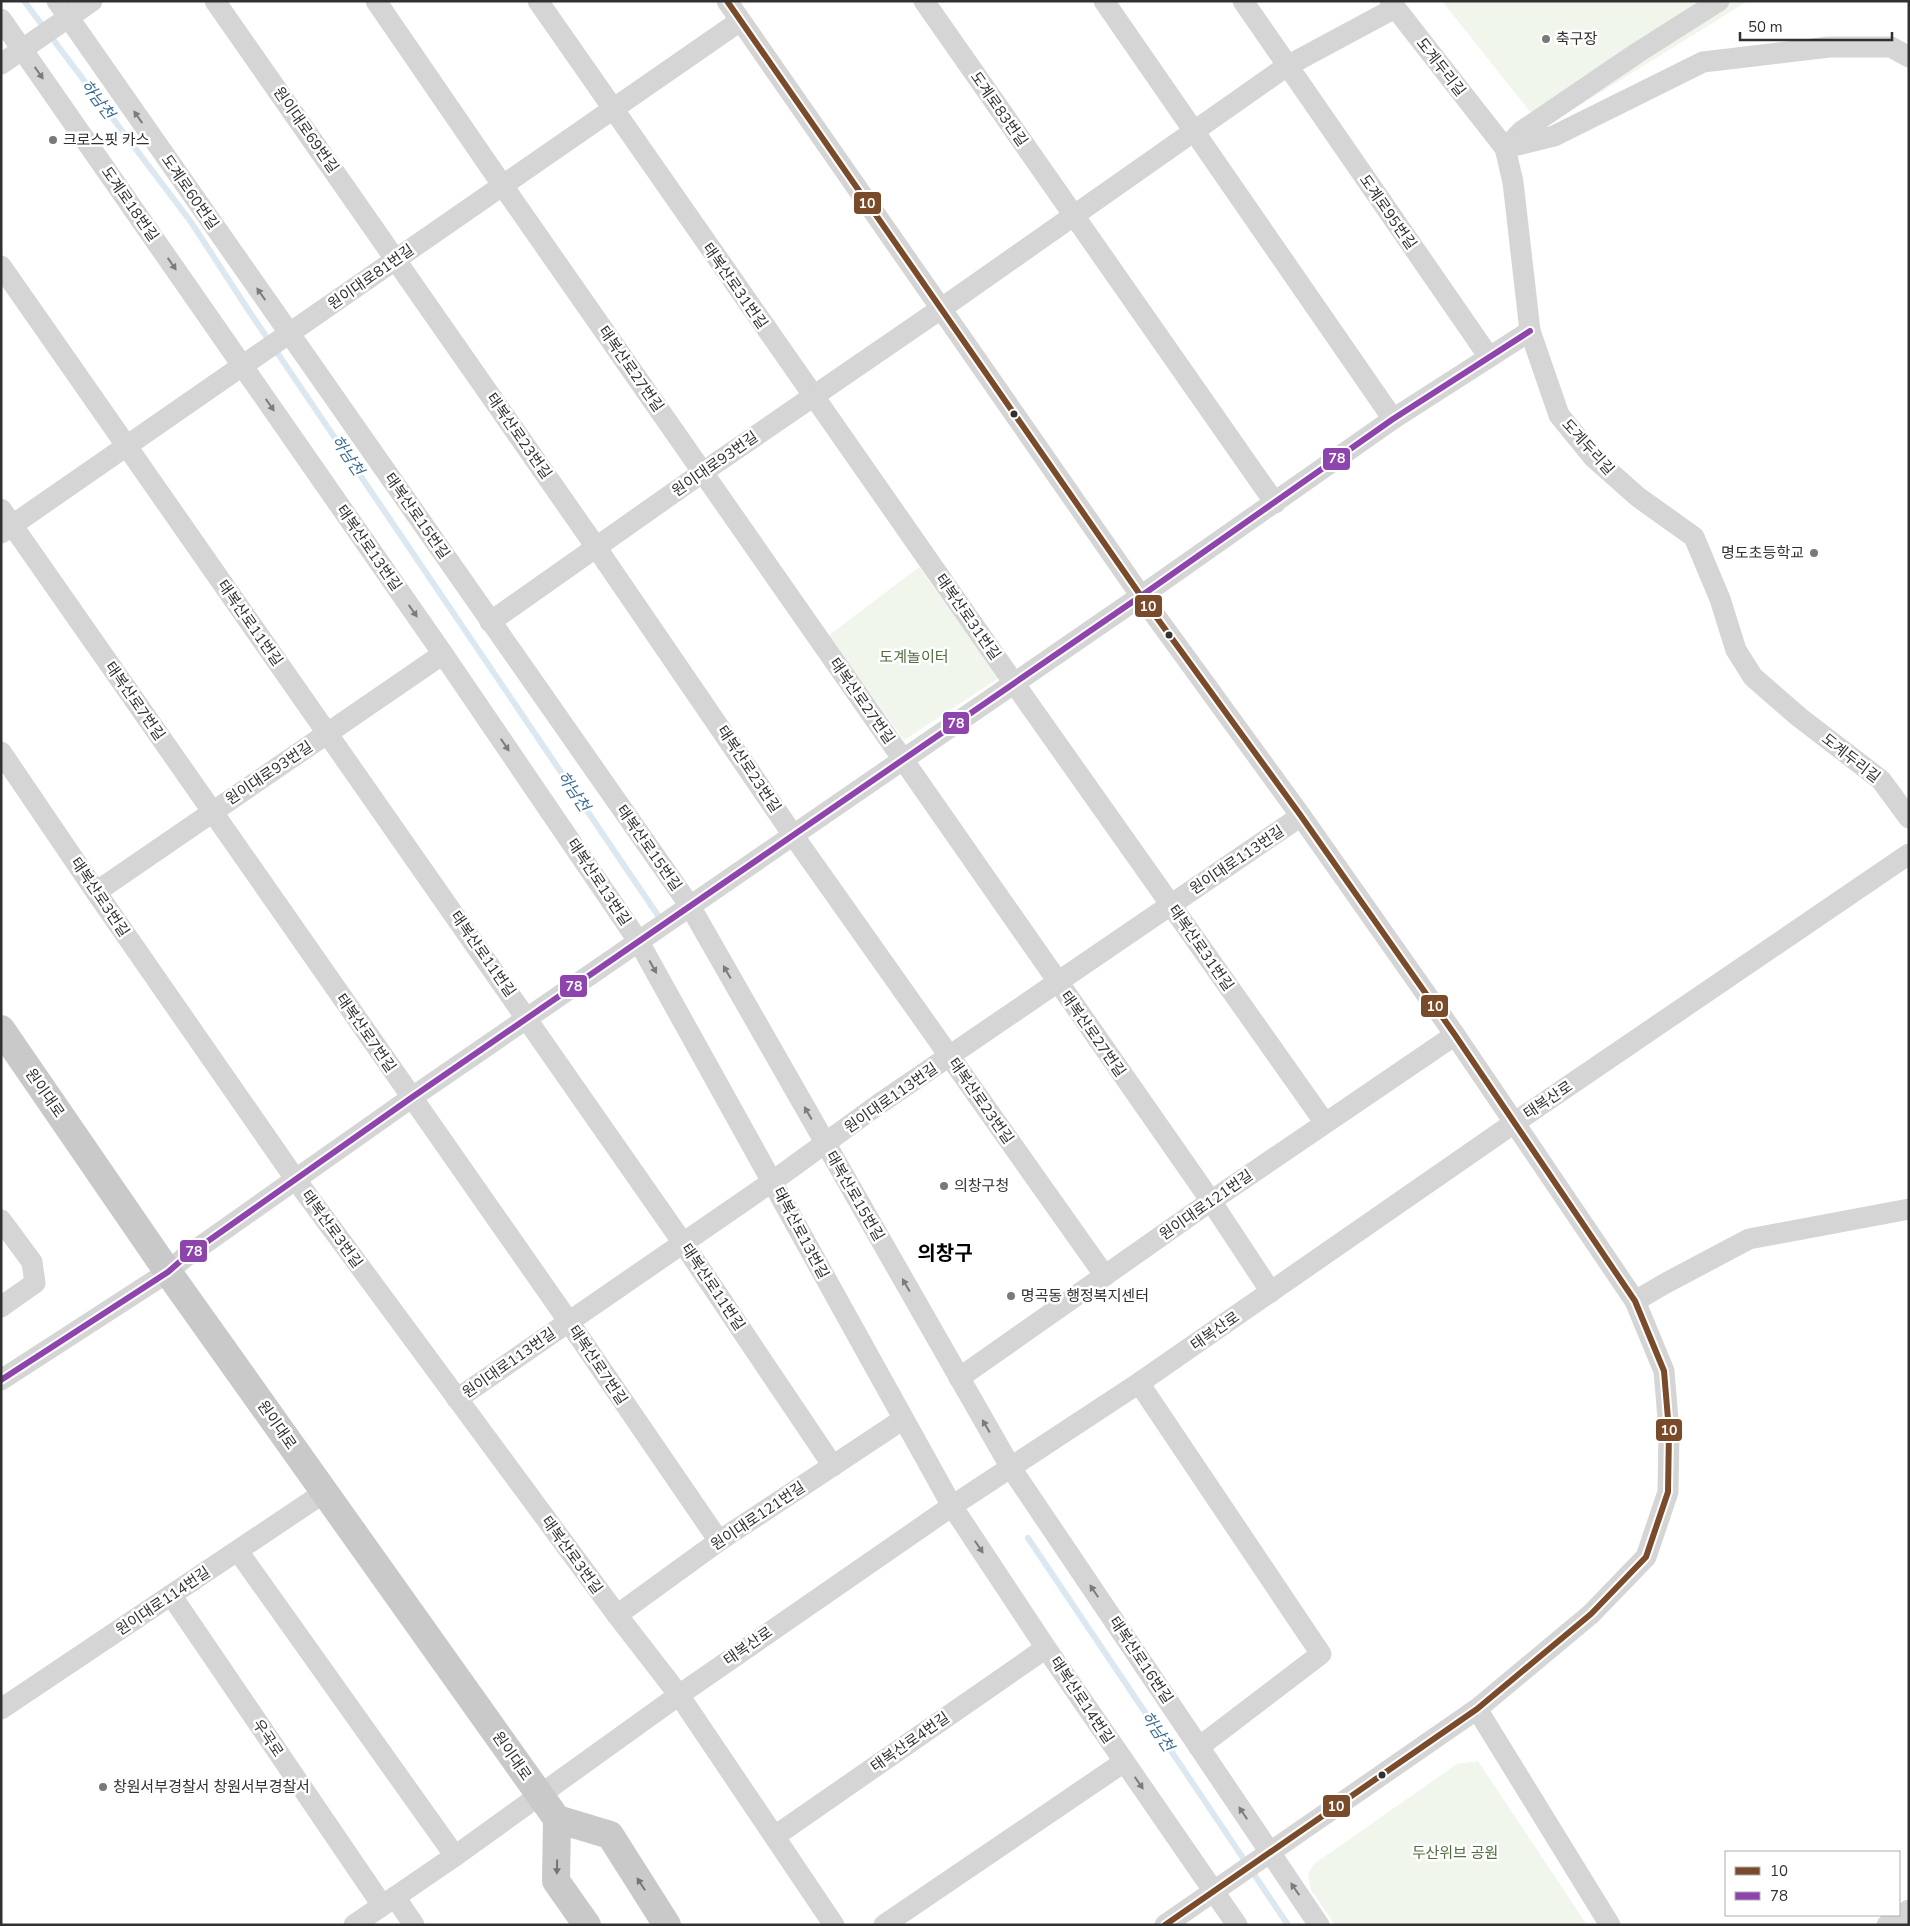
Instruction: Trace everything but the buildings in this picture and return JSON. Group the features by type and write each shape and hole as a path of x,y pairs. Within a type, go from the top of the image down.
{"main road":[{"name":"원이대로","path":"1,1029 168,1272 557,1819"},
{"path":"588,1925 556,1881 557,1819 610,1835 668,1925"}],"street":[{"path":"1,64 27,46 62,14 92,1"},
{"name":"원이대로69번길","path":"215,1 396,260"},
{"path":"376,1 503,186"},
{"path":"538,1 612,110"},
{"path":"727,1 1141,596 1301,816 1455,1035 1635,1302 1664,1371 1669,1431 1668,1492 1646,1557 1591,1614 1477,1709 1165,1925"},
{"name":"도계로83번길","path":"924,1 1074,216"},
{"path":"1104,1 1393,419"},
{"path":"1243,1 1287,66"},
{"path":"1505,148 1522,131 1719,1"},
{"path":"942,308 1287,66 1392,5"},
{"name":"도계두리길","path":"1392,5 1505,148 1513,182 1530,330 1559,415 1594,458 1638,497 1694,537 1720,599 1736,650 1753,677 1799,717 1882,780 1909,818"},
{"name":"도계로60번길","path":"62,14 286,336"},
{"name":"도계로18번길","path":"1,19 27,46 249,361"},
{"name":"원이대로81번길","path":"5,522 127,446 740,21"},
{"path":"1505,148 1554,136 1702,62 1829,47 1891,47 1909,57"},
{"name":"도계로95번길","path":"1287,66 1489,357"},
{"name":"태복산로31번길","path":"612,110 1325,1123"},
{"name":"태복산로27번길","path":"503,186 1211,1201 1271,1292"},
{"path":"1074,216 1275,503"},
{"name":"태복산로23번길","path":"396,260 794,835 1105,1276"},
{"path":"1,266 127,446"},
{"name":"원이대로93번길","path":"490,622 812,396 942,308"},
{"path":"1,1380 168,1272 184,1258 411,1098 1141,596 1393,419 1530,330"},
{"name":"태복산로15번길","path":"286,336 690,906 959,1378 1008,1470"},
{"name":"태복산로13번길","path":"249,361 443,654 640,942 773,1181 902,1420 956,1504"},
{"name":"태복산로11번길","path":"127,446 528,1019 683,1243 833,1466"},
{"name":"태복산로7번길","path":"5,522 212,812 569,1322 719,1541"},
{"name":"원이대로93번길","path":"96,892 443,654"},
{"name":"태복산로3번길","path":"1,752 296,1180 617,1615 679,1694"},
{"name":"원이대로113번길","path":"457,1399 773,1181 879,1104 1301,816"},
{"name":"태복산로","path":"539,1794 679,1694 956,1504 1139,1383 1514,1123 1909,854"},
{"name":"원이대로121번길","path":"959,1378 1211,1201 1455,1035"},
{"path":"1635,1302 1749,1238 1909,1209"},
{"path":"1,1220 32,1262 35,1283 1,1306"},
{"path":"1139,1383 1321,1654 1199,1747"},
{"name":"원이대로121번길","path":"617,1615 719,1541 902,1420"},
{"name":"태복산로16번길","path":"1008,1470 1199,1747 1266,1856 1319,1925"},
{"name":"원이대로114번길","path":"1,1709 324,1492"},
{"name":"태복산로14번길","path":"956,1504 1046,1648 1124,1762 1218,1889 1237,1925"},
{"path":"238,1551 455,1856"},
{"name":"우곡로","path":"171,1595 388,1901 414,1925"},
{"name":"태복산로4번길","path":"775,1836 1046,1648"},
{"path":"679,1694 834,1925"},
{"path":"1477,1709 1610,1925"},
{"path":"884,1925 1124,1762"},
{"path":"354,1925 455,1856 539,1794"},
{"path":"1887,1925 1909,1910"}],"green space":[{"path":"1442,1 1748,1 1543,128"},
{"name":"도계놀이터","path":"919,567 999,678 904,740 828,636"},
{"name":"두산위브 공원","path":"1478,1761 1587,1925 1335,1925 1311,1890 1308,1874 1314,1864 1457,1764"}],"waterway":[{"name":"하남천","path":"24,1 191,222 247,308 659,917"},
{"name":"하남천","path":"1028,1538 1288,1925"}],"transit line":[{"name":"10","path":"727,1 1141,596 1301,816 1455,1035 1635,1301 1664,1371 1669,1431 1668,1492 1646,1557 1591,1614 1477,1709 1165,1925"},
{"name":"78","path":"1,1380 168,1272 184,1258 411,1098 1141,596 1393,419 1530,331"}],"place":[{"name":"축구장","path":"1546,39"},
{"name":"크로스핏 카스","path":"53,140"},
{"name":"명도초등학교","path":"1814,553"},
{"name":"의창구청","path":"944,1186"},
{"name":"명곡동 행정복지센터","path":"1011,1296"},
{"name":"창원서부경찰서 창원서부경찰서","path":"103,1787"}],"district":[{"name":"의창구","path":"945,1253"}]}
